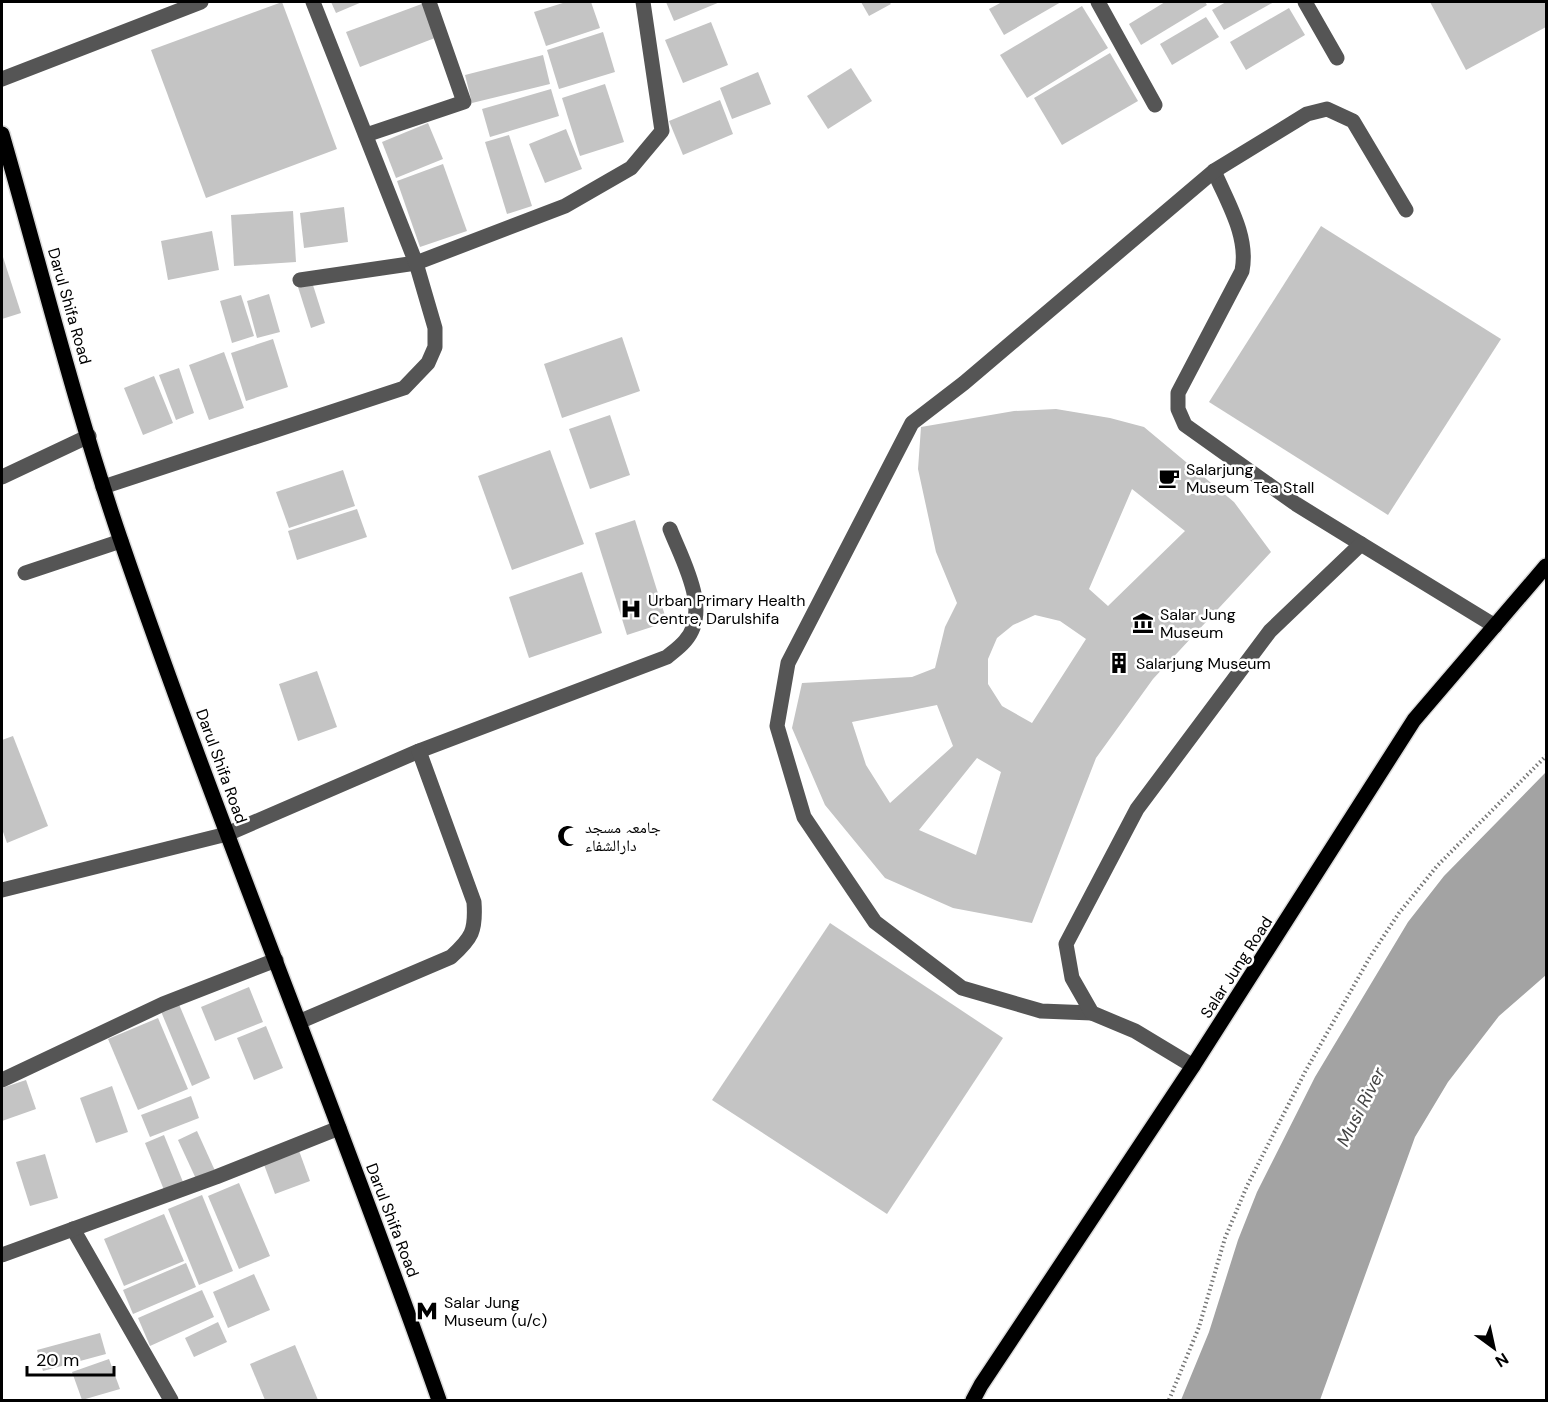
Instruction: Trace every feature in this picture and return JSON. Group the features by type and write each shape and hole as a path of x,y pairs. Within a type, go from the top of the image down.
{"main road":[{"name":"Darul Shifa Road","path":"2,134 121,541 227,834 301,1021 397,1279 439,1401"},
{"name":"Salar Jung Road","path":"973,1401 981,1385 1193,1066 1414,720 1546,566"}],"street":[{"path":"2,80 201,2"},
{"path":"104,487 404,388 424,369 435,347 435,328 416,263 313,2"},
{"path":"366,135 465,102 429,2"},
{"path":"300,280 416,263 565,206 631,168 662,131 643,2"},
{"path":"1098,2 1155,105"},
{"path":"1305,2 1337,58"},
{"path":"1193,1066 1135,1031 1092,1012 1041,1011 962,988 875,922 804,817 777,726 788,663 912,423 964,383 1214,171 1307,114 1327,109 1353,121 1406,210"},
{"path":"1214,171 1243,239 1245,255 1242,271 1182,385 1178,409 1185,425 1296,504 1495,626"},
{"path":"2,477 89,436"},
{"path":"2,891 227,834 419,751 667,657 686,641 696,621 696,600 670,529"},
{"path":"25,573 121,541"},
{"path":"1092,1012 1071,978 1066,944 1137,809 1270,631 1361,544"},
{"path":"301,1021 451,957 467,942 476,925 474,902 419,751"},
{"path":"2,1080 163,1004 276,960"},
{"path":"2,1255 339,1128"},
{"path":"73,1229 171,1401"}],"path":[{"path":"1169,1401 1199,1327 1226,1238 1246,1186 1305,1072 1370,957 1399,913 1437,866 1546,756"}],"water":[{"name":"Musi River","path":"1546,772 1546,975 1499,1016 1448,1082 1415,1137 1320,1400 1181,1400 1209,1332 1238,1240 1257,1192 1315,1077 1408,922 1444,876"}],"building":[{"path":"282,2 337,149 206,198 151,50"},
{"path":"331,2 362,2 336,13"},
{"path":"427,2 440,36 360,67 346,32"},
{"path":"566,2 591,2 600,28 546,46 534,12"},
{"path":"666,2 720,2 674,21"},
{"path":"861,2 889,2 891,4 869,16"},
{"path":"1002,2 1061,2 1004,35 989,9"},
{"path":"1165,2 1205,2 1207,5 1141,45 1129,24"},
{"path":"1226,2 1274,2 1224,30 1212,10"},
{"path":"1430,2 1546,2 1546,27 1466,70"},
{"path":"1082,6 1108,48 1027,98 1000,55"},
{"path":"1289,8 1305,35 1246,70 1230,42"},
{"path":"1206,17 1219,37 1172,65 1160,44"},
{"path":"711,22 728,65 683,83 665,40"},
{"path":"603,32 615,72 559,89 547,50"},
{"path":"1110,53 1138,101 1062,145 1034,98"},
{"path":"543,55 550,84 472,103 465,75"},
{"path":"851,68 872,101 828,129 807,96"},
{"path":"758,72 771,104 732,119 720,88"},
{"path":"605,84 624,142 580,156 562,98"},
{"path":"551,89 559,116 490,137 482,109"},
{"path":"720,100 733,134 683,155 669,121"},
{"path":"428,123 443,159 396,178 382,142"},
{"path":"566,129 582,169 545,183 529,144"},
{"path":"509,135 532,206 507,214 485,142"},
{"path":"443,164 467,231 420,247 397,181"},
{"path":"344,207 348,242 304,248 300,213"},
{"path":"293,211 296,262 234,266 231,215"},
{"path":"1321,226 1501,339 1388,515 1209,402"},
{"path":"212,231 219,270 168,280 161,241"},
{"path":"2,254 21,313 2,319"},
{"path":"312,282 325,323 311,328 298,287"},
{"path":"269,294 280,332 257,338 247,301"},
{"path":"241,295 254,336 232,343 220,301"},
{"path":"622,337 640,391 562,418 544,364"},
{"path":"273,339 288,387 246,401 231,353"},
{"path":"224,352 244,408 209,420 189,365"},
{"path":"179,368 194,413 176,420 159,375"},
{"path":"154,376 173,423 143,435 124,388"},
{"name":"Salarjung Museum","path":"1056,409 1110,418 1144,427 1234,502 1271,552 1153,679 1096,758 1032,923 953,908 885,878 825,805 792,728 802,683 912,677 935,668 945,627 957,603 936,552 918,469 921,427 1014,411","holes":["1132,489 1185,531 1108,606 1089,589","1035,615 1060,621 1086,639 1032,723 1002,706 988,684 988,659 997,638 1013,625","937,705 953,746 890,803 866,765 852,722","977,758 1001,772 976,855 919,830"]},
{"path":"610,415 630,475 590,489 569,429"},
{"path":"550,450 584,544 512,570 478,476"},
{"path":"343,470 355,506 289,528 276,492"},
{"path":"357,509 367,537 297,560 288,531"},
{"path":"635,520 667,622 627,635 595,533"},
{"path":"582,572 602,633 529,658 509,597"},
{"path":"317,671 337,727 298,741 279,684"},
{"path":"13,736 48,826 7,843 2,829 2,740"},
{"path":"830,923 1003,1038 887,1214 712,1100"},
{"path":"249,987 263,1022 215,1041 201,1007"},
{"path":"178,1002 210,1078 192,1086 160,1009"},
{"path":"158,1018 188,1089 138,1110 108,1039"},
{"path":"266,1026 283,1068 254,1080 237,1038"},
{"path":"26,1080 36,1109 2,1121 2,1088"},
{"path":"112,1086 128,1132 96,1143 80,1098"},
{"path":"191,1096 199,1118 150,1137 141,1115"},
{"path":"197,1131 216,1173 197,1181 178,1140"},
{"path":"164,1135 183,1182 164,1190 145,1143"},
{"path":"298,1148 310,1181 275,1194 263,1162"},
{"path":"45,1154 58,1198 30,1206 16,1162"},
{"path":"239,1183 270,1256 239,1269 208,1196"},
{"path":"202,1195 233,1271 199,1285 168,1209"},
{"path":"164,1214 184,1261 124,1286 104,1239"},
{"path":"186,1263 196,1287 133,1314 123,1290"},
{"path":"254,1274 270,1310 228,1328 213,1292"},
{"path":"202,1290 214,1317 150,1346 138,1318"},
{"path":"218,1322 227,1342 194,1357 185,1338"},
{"path":"100,1333 106,1354 43,1371 37,1350"},
{"path":"295,1345 318,1400 265,1400 250,1364"},
{"path":"109,1359 120,1389 82,1400 72,1372"}],"place":[{"name":"Salarjung Museum Tea Stall","path":"1169,478"},
{"name":"Urban Primary Health Centre, Darulshifa","path":"631,609"},
{"name":"Salar Jung Museum","path":"1143,623"},
{"name":"Salarjung Museum","path":"1119,663"},
{"name":"جامعہ مسجد دارالشفاء","path":"568,836"},
{"name":"Salar Jung Museum (u/c)","path":"427,1311"}]}
